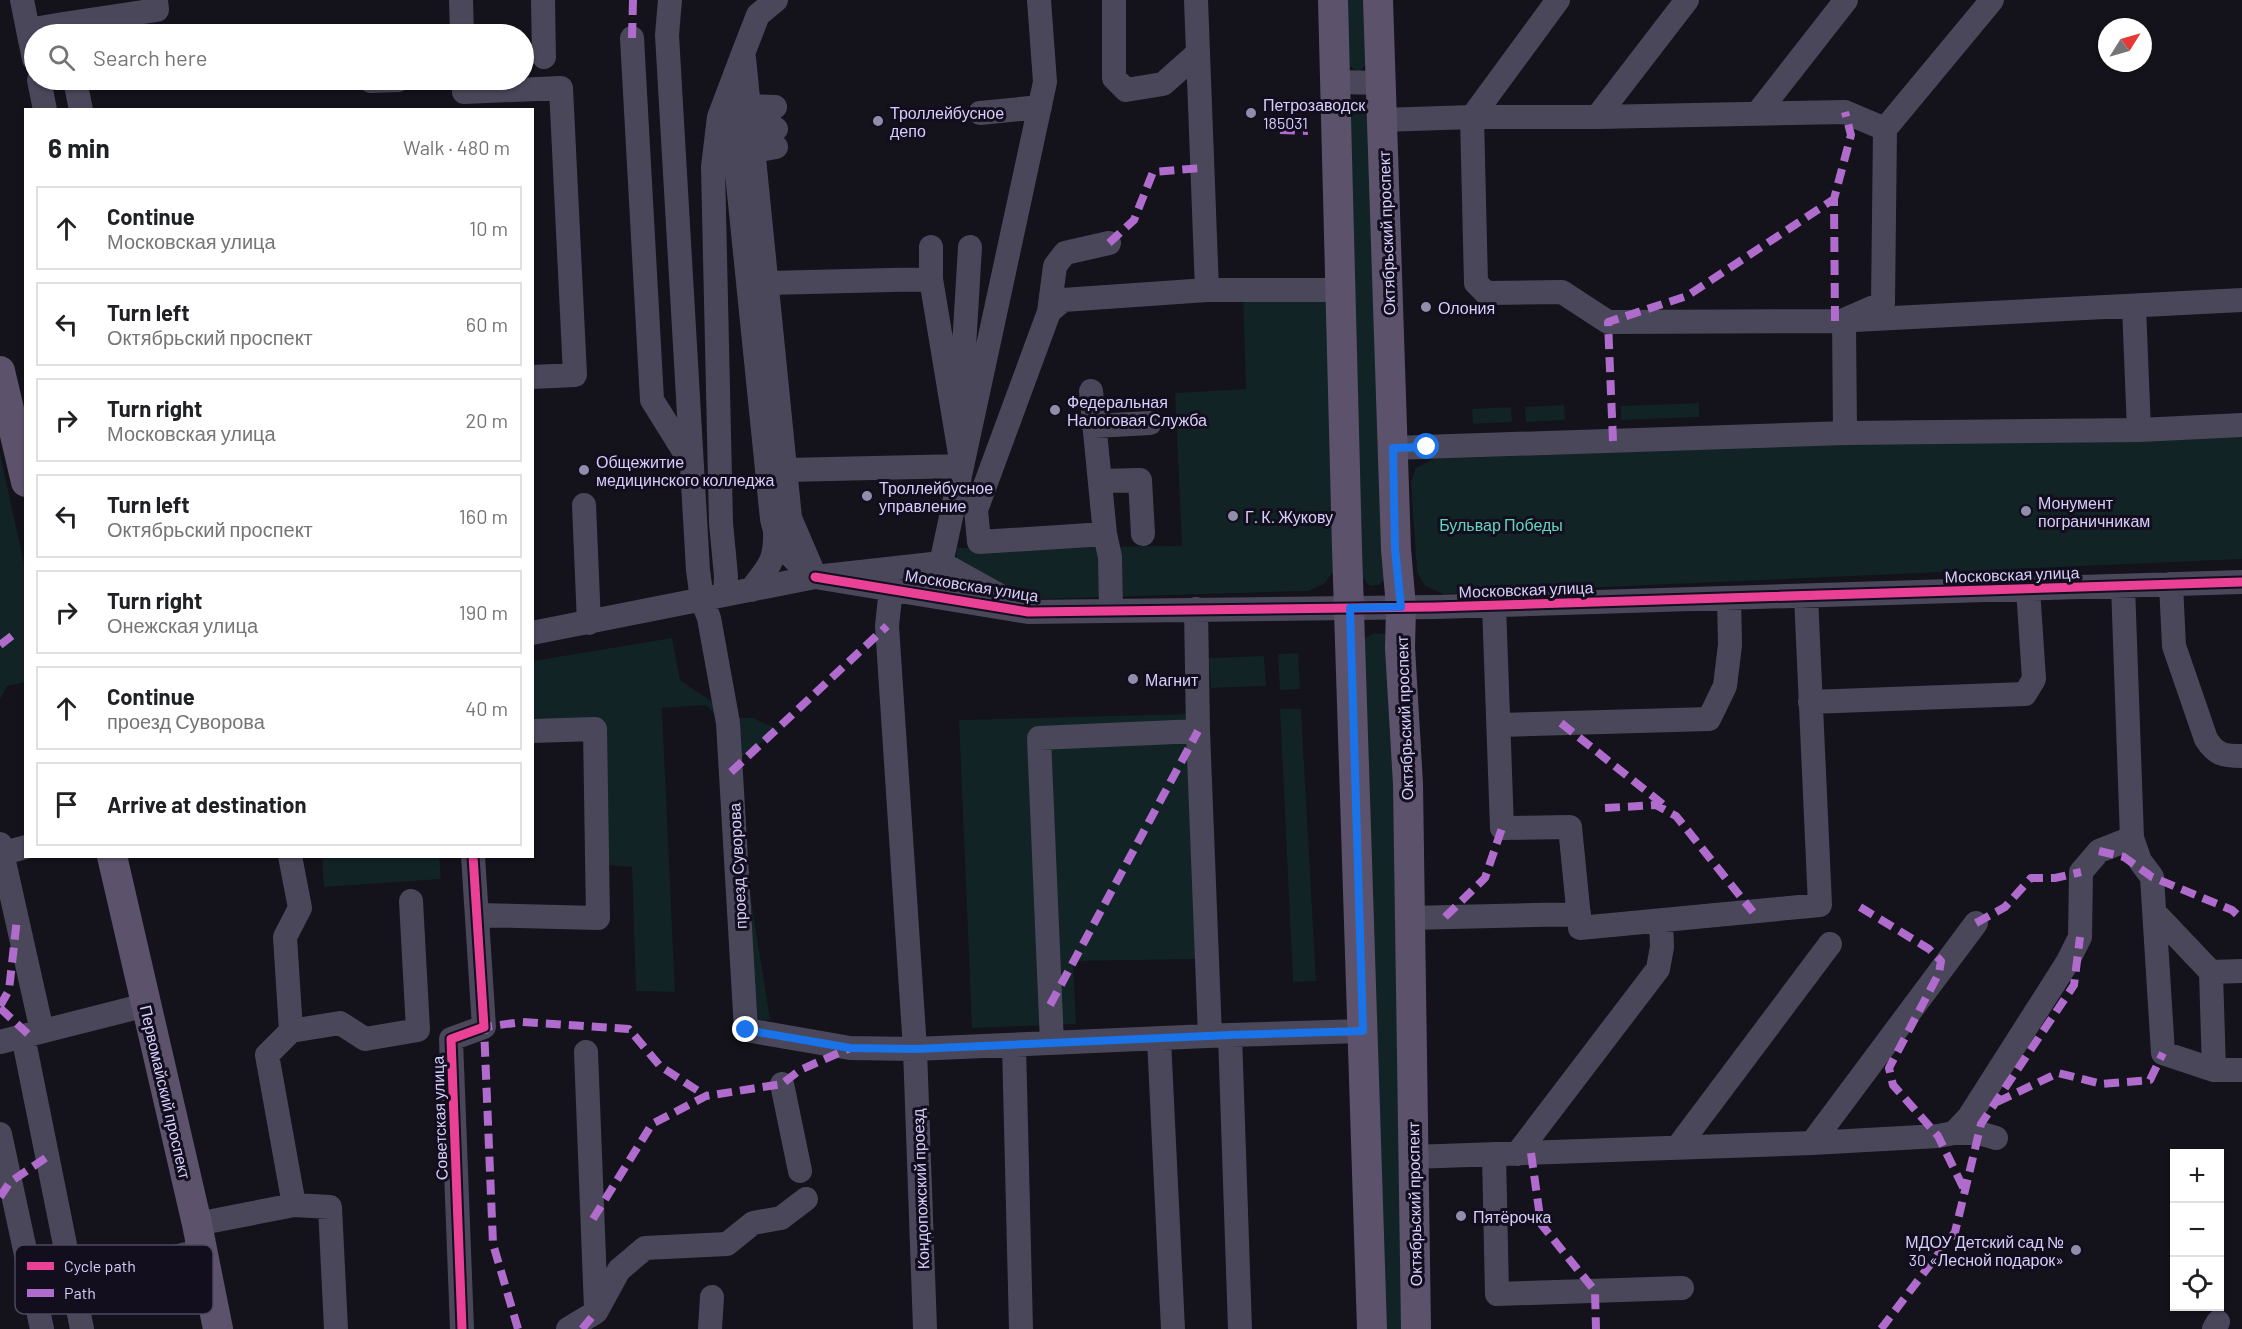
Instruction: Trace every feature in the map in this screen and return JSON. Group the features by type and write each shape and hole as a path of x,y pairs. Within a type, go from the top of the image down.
{"main road":[{"path":"1333,0 1372,1329"},
{"name":"Октябрьский проспект","path":"1378,0 1395,549 1401,607 1400,648 1408,784 1416,1329"},
{"path":"0,371 24,473"},
{"name":"Первомайский проспект","path":"112,858 202,1245"},
{"path":"1371,1293 1416,1294"},
{"name":"Первомайский проспект","path":"213,1303 218,1329"}],"street":[{"path":"22,0 27,24"},
{"path":"88,24 157,10 156,0"},
{"path":"461,0 462,24"},
{"path":"543,0 544,57"},
{"path":"670,0 667,35 698,570 714,597 726,576 721,523 713,167 719,117 744,51 768,5"},
{"path":"1114,0 1114,78 1126,90 1163,84 1198,53"},
{"path":"1196,0 1207,290"},
{"path":"1558,0 1472,117 1476,283 1486,293 1562,292 1608,322 1844,320 2242,300"},
{"path":"1597,117 1687,0"},
{"path":"1757,114 1846,0"},
{"path":"1844,320 1883,303 1885,129 1992,0"},
{"path":"934,596 1045,82 1039,1"},
{"path":"632,38 652,400 691,463"},
{"path":"744,51 764,128 768,284 790,518 814,577"},
{"path":"744,51 732,124 771,519 786,554 814,577"},
{"path":"1336,82 1381,83"},
{"path":"534,90 561,88 575,375 534,377"},
{"path":"41,90 45,108"},
{"path":"77,90 81,108"},
{"path":"464,94 529,90"},
{"path":"980,113 1040,107"},
{"path":"1382,120 1845,112 1885,129"},
{"path":"713,167 736,522"},
{"path":"1105,534 978,542 976,510 1049,312 1055,266 1065,253 1109,243"},
{"path":"950,247 931,279 962,466"},
{"path":"950,247 956,426"},
{"path":"950,247 943,279 956,426"},
{"path":"768,284 931,279"},
{"path":"1049,312 1063,300 1207,290 1341,290"},
{"path":"2134,307 2139,430"},
{"path":"1844,320 1845,433"},
{"path":"1091,391 1105,534 1110,557 1111,611"},
{"path":"1094,426 1150,423"},
{"path":"1393,448 1845,433 2139,430 2242,426"},
{"path":"786,470 962,466"},
{"path":"1100,481 1140,480 1143,534"},
{"path":"584,505 589,623"},
{"path":"751,590 767,569 775,552 775,532"},
{"name":"Московская улица","path":"534,633 814,577 941,563 1028,612"},
{"name":"Кондопожский проезд","path":"910,566 898,574 897,589 887,626 915,1049 925,1329"},
{"name":"Московская улица","path":"814,577 1028,612 1494,605 2242,582"},
{"path":"2171,584 2174,646 2206,739 2213,750 2224,756 2242,756"},
{"path":"2123,586 2132,838 2140,861 2152,877 2163,1053 2214,1070 2242,1070"},
{"path":"1810,702 2025,694 2034,679 2028,589"},
{"path":"1494,605 1502,828 1570,827 1581,928 1820,905 1806,596"},
{"name":"проезд Суворова","path":"714,597 709,618 728,723 746,1030 850,1048 915,1049"},
{"path":"1498,725 1709,719 1725,686 1730,645 1729,598"},
{"path":"1196,609 1198,731 1240,1329"},
{"path":"477,915 598,918 595,729 534,731"},
{"path":"1052,1043 1039,738 1198,731"},
{"path":"1954,1132 1969,1117 2067,963 2080,937 2081,872 2100,852 2132,838"},
{"path":"7,849 22,1036 65,1245"},
{"path":"290,858 300,908 285,937 291,1031"},
{"name":"Советская улица","path":"462,1329 451,1039 484,1027 473,858"},
{"path":"294,1205 267,1055 291,1031 340,1023 365,1039 418,1030 411,901"},
{"path":"1409,918 1580,914"},
{"path":"2155,914 2211,972 2214,1070"},
{"path":"1660,922 1662,947 1658,969 1505,1154 1497,1294 1682,1288"},
{"path":"1812,1143 1976,922"},
{"path":"1677,1148 1830,944"},
{"path":"2211,972 2242,971"},
{"path":"22,1036 146,1005"},
{"path":"915,1049 1363,1031"},
{"path":"1159,1039 1173,1329"},
{"path":"1014,1045 1021,1329"},
{"path":"586,1052 596,1312"},
{"path":"782,1084 800,1171"},
{"path":"1413,1157 1812,1143 1938,1137 1954,1132 1979,1132 1996,1138"},
{"path":"0,1134 24,1245"},
{"path":"568,1329 596,1312 619,1270 645,1248 727,1244 753,1223 782,1218 806,1199"},
{"path":"177,1245 294,1205 330,1207 336,1329"},
{"path":"710,1329 712,1297"},
{"path":"39,1314 42,1329"},
{"path":"79,1314 82,1329"}],"green space":[{"path":"1345,0 1368,0 1370,58 1360,72 1347,65"},
{"path":"1361,102 1372,111 1387,578 1379,585 1370,586 1363,578 1348,111"},
{"path":"1328,291 1333,572 1324,584 1308,591 1036,599 956,563 957,548 1182,546 1175,393 1246,389 1243,295"},
{"path":"1699,403 1699,417 1621,420 1621,406"},
{"path":"1564,405 1565,420 1526,422 1525,407"},
{"path":"1511,407 1512,422 1473,424 1472,409"},
{"name":"Бульвар Победы","path":"2242,436 2242,559 1444,594 1425,586 1417,572 1411,482 1416,468 1433,459 1846,444"},
{"path":"0,454 24,563 24,682 7,686 0,699"},
{"path":"1374,633 1385,634 1392,639 1416,1329 1383,1329 1364,639"},
{"path":"672,638 680,680 736,718 753,718 779,730 742,757 742,843 770,1019 735,1035 721,722 706,705 662,708 675,992 636,991 632,867 591,864 586,735 534,737 534,661"},
{"path":"1298,653 1300,689 1280,690 1278,654"},
{"path":"1264,656 1266,686 1211,688 1209,658"},
{"path":"1280,709 1301,709 1316,981 1293,982"},
{"path":"1187,714 1197,959 1073,961 1076,1024 972,1028 959,720"},
{"path":"322,858 439,858 441,879 324,887"}],"marked path":[{"path":"632,38 633,0"},
{"path":"1835,321 1834,199 1851,135 1845,112"},
{"path":"1280,130 1308,131"},
{"path":"1109,243 1134,220 1153,172 1202,168"},
{"path":"1613,441 1608,322 1687,296 1834,199"},
{"path":"731,772 887,626"},
{"path":"0,645 18,631"},
{"path":"1561,723 1665,806"},
{"path":"1050,1005 1198,731"},
{"path":"1605,808 1656,805 1676,816 1753,912"},
{"path":"1445,917 1485,878 1502,828"},
{"path":"2099,851 2124,857 2152,877 2232,910 2242,919"},
{"path":"1976,923 2005,907 2031,878 2055,878 2081,872"},
{"path":"1860,907 1929,949 1941,961 1939,973 1889,1068 1893,1085 1938,1136 1965,1191"},
{"path":"0,1006 9,990 17,919"},
{"path":"1881,1329 1955,1232 1981,1124 2074,985 2080,937"},
{"path":"0,1008 29,1035"},
{"path":"518,1329 493,1244 484,1027 522,1022 629,1029 660,1066 706,1096"},
{"path":"593,1219 652,1124 706,1096 782,1084 800,1070 850,1048"},
{"path":"1997,1102 2058,1073 2102,1084 2150,1080 2163,1053"},
{"path":"1531,1153 1541,1224 1595,1291 1596,1329"},
{"path":"0,1197 10,1182 47,1157"},
{"path":"582,1329 596,1312"}],"cycle path":[{"path":"815,577 1028,612 1435,607 2242,582"},
{"path":"462,1329 451,1039 484,1027 473,858"}],"place":[{"name":"Петрозаводск 185031","path":"1251,113"},
{"name":"Троллейбусное депо","path":"878,121"},
{"name":"Олония","path":"1426,307"},
{"name":"Федеральная Налоговая Служба","path":"1055,410"},
{"name":"Общежитие медицинского колледжа","path":"584,470"},
{"name":"Троллейбусное управление","path":"867,496"},
{"name":"Монумент пограничникам","path":"2026,511"},
{"name":"Г. К. Жукову","path":"1233,516"},
{"name":"Магнит","path":"1133,679"},
{"name":"Пятёрочка","path":"1461,1216"},
{"name":"МДОУ Детский сад № 30 «Лесной подарок»","path":"2076,1250"}],"route":[{"path":"746,1030 850,1048 915,1049 1363,1031 1350,608 1401,607 1395,549 1393,448 1427,447"}]}
